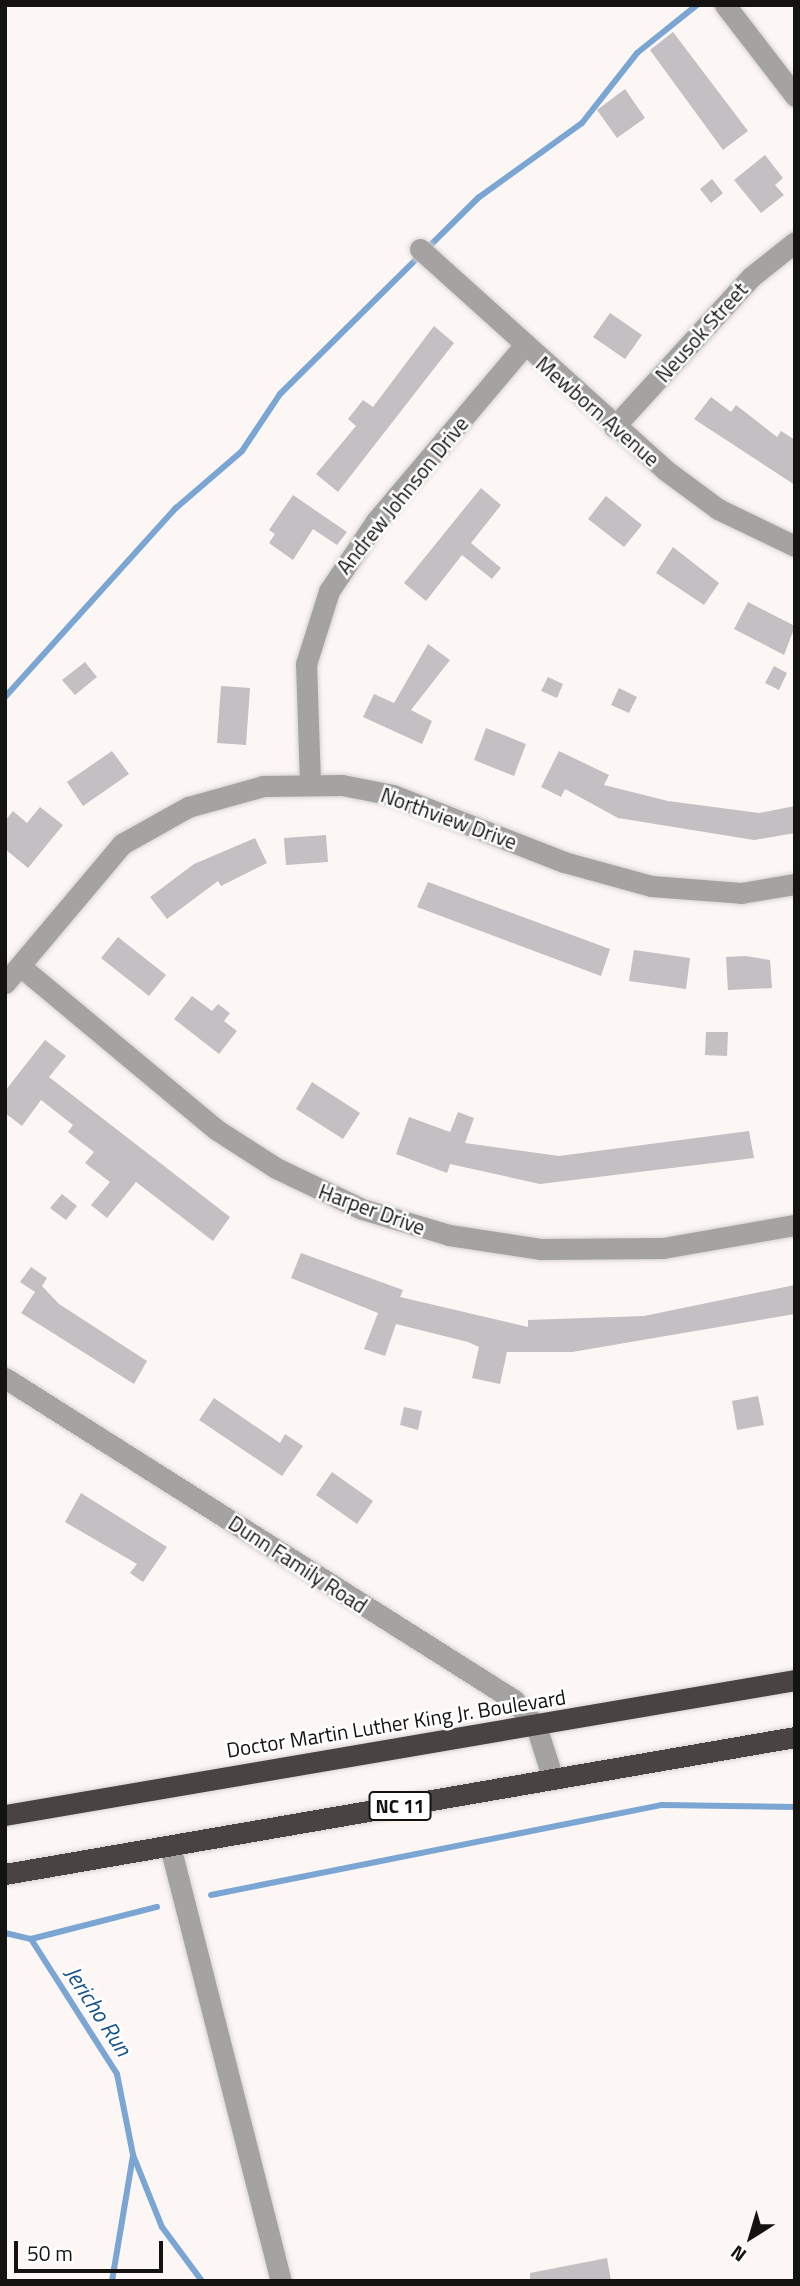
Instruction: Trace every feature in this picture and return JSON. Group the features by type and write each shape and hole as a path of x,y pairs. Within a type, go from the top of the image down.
{"highway":[{"name":"Doctor Martin Luther King Jr. Boulevard","path":"5,1815 795,1680"},
{"name":"NC 11","path":"5,1874 795,1737"}],"street":[{"path":"725,5 795,96"},
{"name":"Neusok Street","path":"614,427 751,277 795,242"},
{"name":"Mewborn Avenue","path":"421,250 614,427 704,500 795,546"},
{"name":"Andrew Johnson Drive","path":"310,783 306,664 329,591 376,521 524,346"},
{"name":"Northview Drive","path":"5,983 122,844 141,831 212,798 310,783 393,795 564,862 651,886 741,893 795,884"},
{"name":"Harper Drive","path":"19,966 217,1130 296,1179 362,1209 449,1236 540,1249 663,1248 795,1225"},
{"name":"Dunn Family Road","path":"5,1378 503,1694 536,1726 552,1780"},
{"path":"170,1846 281,2281"}],"building":[{"path":"673,32 748,131 723,150 650,50"},
{"path":"625,89 645,118 617,138 597,110"},
{"path":"765,155 783,178 775,185 784,195 761,213 734,180"},
{"path":"712,179 723,193 711,203 700,189"},
{"path":"610,313 642,335 625,359 593,337"},
{"path":"434,326 454,343 338,492 316,474 356,426 348,419 363,400 373,407"},
{"path":"711,397 731,412 736,405 777,437 781,431 795,440 795,485 694,419"},
{"path":"481,488 501,505 471,543 501,568 492,579 462,555 426,601 404,583"},
{"path":"293,495 347,532 337,545 313,529 293,560 269,543 275,534 269,530"},
{"path":"606,496 642,525 624,547 588,519"},
{"path":"673,547 719,583 704,605 656,573"},
{"path":"748,602 795,626 784,655 734,629"},
{"path":"428,644 450,660 411,710 432,721 422,744 363,717 374,694 394,703"},
{"path":"85,662 97,677 75,695 62,680"},
{"path":"774,666 787,673 779,690 765,683"},
{"path":"548,677 563,684 557,698 541,691"},
{"path":"221,686 250,688 246,745 217,743"},
{"path":"619,688 637,697 629,713 611,705"},
{"path":"486,728 526,744 514,776 474,760"},
{"path":"112,751 129,774 83,806 67,782"},
{"path":"559,751 609,775 604,785 668,801 759,813 795,806 795,833 754,840 618,818 565,789 561,797 541,787"},
{"path":"40,807 63,825 28,868 5,849 5,821 13,811 27,823"},
{"path":"326,835 328,862 286,865 284,838"},
{"path":"255,838 267,863 221,886 218,881 167,919 150,897 194,864"},
{"path":"428,882 610,949 601,976 417,907"},
{"path":"118,937 166,975 149,996 101,958"},
{"path":"634,950 690,958 686,989 629,981"},
{"path":"746,956 770,960 772,988 728,990 726,957"},
{"path":"192,996 212,1011 218,1004 230,1013 224,1021 237,1031 219,1054 174,1019"},
{"path":"706,1032 728,1032 727,1056 705,1055"},
{"path":"45,1040 66,1056 49,1077 230,1217 213,1241 136,1182 107,1218 91,1205 110,1182 85,1163 94,1152 68,1132 73,1125 41,1100 22,1126 5,1113 5,1091"},
{"path":"312,1082 360,1113 343,1139 296,1109"},
{"path":"458,1112 474,1118 465,1143 559,1156 749,1131 754,1158 540,1184 450,1164 447,1173 396,1154 409,1117 450,1132"},
{"path":"62,1194 77,1206 66,1220 50,1208"},
{"path":"301,1253 403,1290 400,1297 528,1327 528,1320 644,1316 795,1285 795,1314 572,1352 507,1352 500,1384 472,1378 479,1347 468,1342 396,1324 385,1356 364,1349 378,1313 291,1278"},
{"path":"31,1267 47,1278 42,1286 59,1304 147,1361 134,1384 21,1313 35,1292 20,1282"},
{"path":"758,1396 764,1425 737,1430 732,1401"},
{"path":"214,1398 280,1443 285,1434 303,1446 282,1476 199,1420"},
{"path":"404,1407 422,1411 418,1430 400,1425"},
{"path":"332,1472 373,1501 357,1524 316,1495"},
{"path":"81,1493 167,1547 143,1582 130,1573 137,1564 65,1522"},
{"path":"607,2258 611,2281 530,2281 530,2273"}],"waterway":[{"path":"5,697 176,508 242,451 280,394 478,198 582,123 637,53 697,5"},
{"path":"211,1895 662,1805 795,1807"},
{"path":"31,1939 157,1907"},
{"name":"Jericho Run","path":"5,1933 31,1939 117,2074 133,2155 162,2227 202,2281"},
{"path":"112,2281 133,2156"}]}
